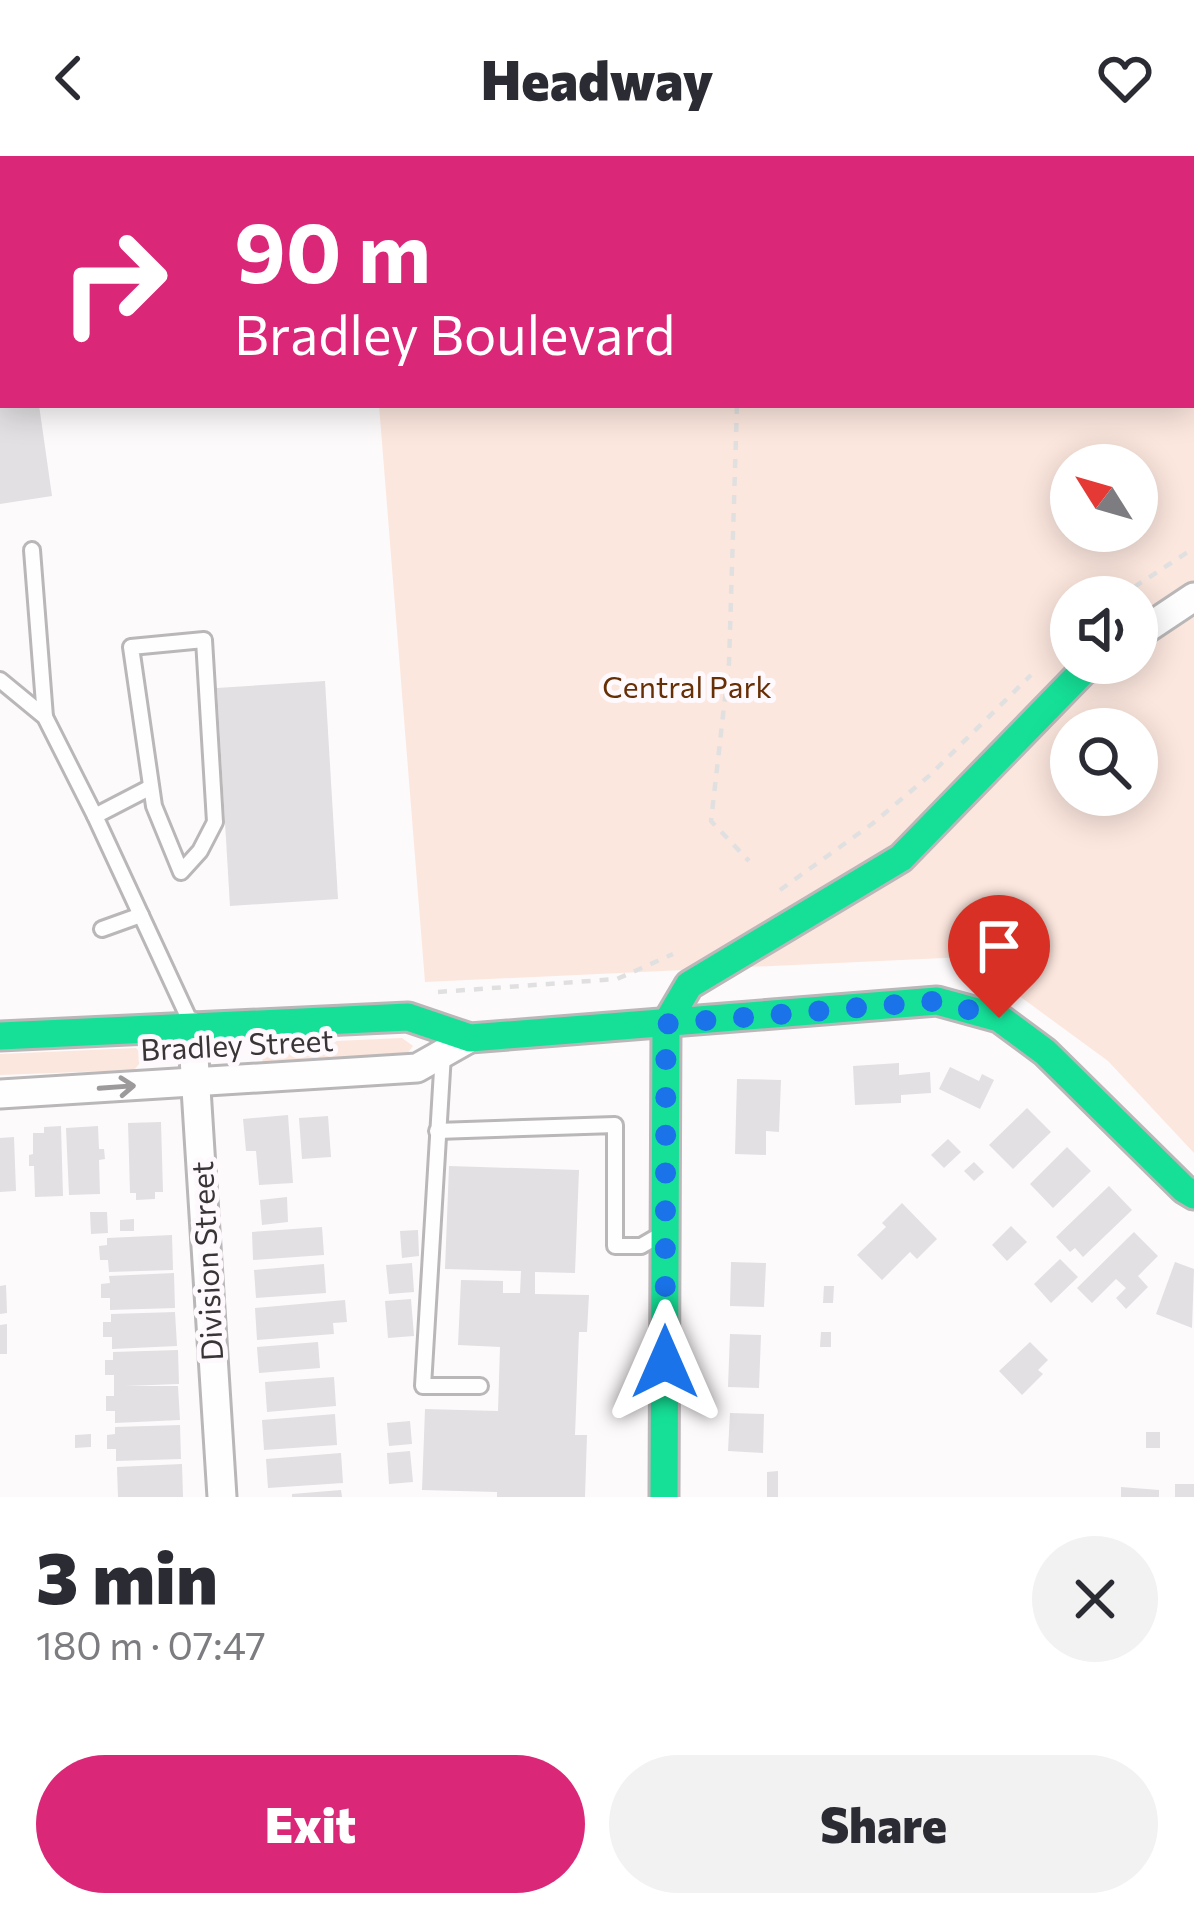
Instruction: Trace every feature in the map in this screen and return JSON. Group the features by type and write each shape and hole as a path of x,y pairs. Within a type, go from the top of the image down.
{"street":[{"path":"1158,621 1194,597"},
{"path":"664,1497 666,1024 689,986 901,858 1070,684"},
{"name":"Bradley Street","path":"0,1036 408,1017 470,1037 937,1001 999,1018 1045,1052 1194,1195"},
{"name":"Division Street","path":"193,1026 222,1497"},
{"name":"Bradley Street","path":"0,1094 417,1069 470,1037"}],"lane":[{"path":"32,550 45,717 193,1026"},
{"path":"205,640 215,822 200,851 181,872 151,787 131,647 205,640"},
{"path":"0,680 45,717"},
{"path":"95,816 151,787"},
{"path":"102,929 141,915"},
{"path":"443,1054 423,1386 479,1387"},
{"path":"437,1131 615,1125 615,1246 641,1246 665,1233"}],"path":[{"path":"737,408 729,663 711,821 749,861"},
{"path":"1152,576 1194,548"},
{"path":"776,894 930,775 1043,664"},
{"path":"435,992 617,979 677,952"}],"green space":[{"name":"Central Park","path":"379,408 1194,408 1194,1153 1108,1061 966,957 425,982"},
{"path":"402,1038 413,1046 407,1054 263,1062 260,1052 269,1044"},
{"path":"136,1048 144,1058 134,1070 0,1075 0,1054"}],"building":[{"path":"0,408 39,408 52,496 0,504"},
{"path":"325,681 338,899 230,906 217,688"},
{"path":"899,1063 899,1075 930,1072 931,1093 901,1095 901,1103 855,1105 853,1066"},
{"path":"950,1067 979,1081 982,1074 994,1080 980,1109 939,1089"},
{"path":"737,1079 781,1080 779,1132 766,1131 766,1155 735,1154"},
{"path":"1027,1108 1051,1132 1013,1169 989,1145"},
{"path":"288,1115 293,1183 259,1185 256,1151 246,1151 243,1119"},
{"path":"328,1116 331,1157 302,1159 299,1118"},
{"path":"161,1122 163,1192 155,1192 155,1199 136,1200 136,1193 130,1193 128,1123"},
{"path":"61,1126 63,1196 35,1197 34,1166 29,1166 33,1133"},
{"path":"98,1126 99,1149 104,1149 105,1159 99,1160 100,1194 69,1195 66,1128"},
{"path":"14,1137 16,1191 0,1192 0,1138"},
{"path":"948,1139 961,1152 944,1168 931,1155"},
{"path":"1067,1147 1091,1171 1053,1208 1030,1184"},
{"path":"974,1162 984,1172 974,1181 964,1171"},
{"path":"449,1166 579,1170 575,1273 535,1272 535,1294 589,1295 587,1332 579,1332 575,1435 587,1435 585,1497 497,1497 497,1492 422,1490 425,1409 498,1411 500,1347 458,1345 461,1280 503,1281 503,1293 520,1293 521,1271 445,1269"},
{"path":"1109,1186 1132,1210 1083,1257 1075,1248 1070,1252 1056,1237"},
{"path":"287,1197 288,1222 262,1225 260,1200"},
{"path":"902,1203 937,1239 917,1259 910,1252 882,1280 857,1255 886,1227 882,1223"},
{"path":"90,1212 107,1212 108,1233 91,1234"},
{"path":"134,1219 134,1231 120,1231 120,1220"},
{"path":"1011,1226 1027,1242 1007,1261 992,1245"},
{"path":"322,1227 324,1255 253,1260 252,1232"},
{"path":"418,1230 419,1256 402,1258 400,1231"},
{"path":"1134,1232 1158,1256 1138,1276 1148,1287 1126,1309 1116,1298 1126,1288 1116,1279 1092,1303 1077,1288"},
{"path":"172,1235 173,1270 109,1272 108,1260 100,1260 99,1246 107,1245 107,1238"},
{"path":"1060,1259 1078,1277 1051,1303 1034,1284"},
{"path":"731,1262 766,1263 764,1307 730,1306"},
{"path":"1175,1262 1194,1269 1192,1328 1156,1314"},
{"path":"412,1263 414,1292 389,1294 386,1265"},
{"path":"324,1264 326,1293 256,1298 254,1270"},
{"path":"174,1273 175,1308 110,1310 110,1298 101,1298 101,1284 110,1283 109,1276"},
{"path":"6,1285 7,1313 0,1314 0,1286"},
{"path":"824,1286 834,1286 833,1303 823,1303"},
{"path":"411,1299 414,1336 388,1338 385,1301"},
{"path":"345,1300 347,1322 333,1323 334,1334 257,1340 255,1308"},
{"path":"175,1312 177,1346 112,1349 112,1337 103,1337 103,1322 111,1322 111,1314"},
{"path":"7,1324 7,1354 0,1354 0,1325"},
{"path":"821,1332 831,1332 831,1347 820,1347"},
{"path":"730,1334 761,1335 759,1388 728,1387"},
{"path":"318,1342 320,1368 259,1373 257,1347"},
{"path":"1030,1342 1048,1360 1038,1370 1043,1374 1022,1395 999,1371"},
{"path":"178,1350 179,1384 125,1386 178,1386 180,1420 115,1423 115,1411 106,1411 106,1396 114,1396 114,1375 105,1375 105,1360 113,1360 113,1352"},
{"path":"334,1377 336,1406 267,1412 265,1382"},
{"path":"730,1413 764,1414 763,1453 728,1451"},
{"path":"335,1414 337,1445 264,1450 262,1420"},
{"path":"410,1421 412,1444 389,1446 387,1423"},
{"path":"180,1425 181,1459 116,1461 116,1449 107,1449 107,1435 115,1434 115,1427"},
{"path":"1146,1432 1160,1432 1160,1448 1146,1448"},
{"path":"91,1434 91,1447 75,1448 75,1435"},
{"path":"410,1451 413,1482 389,1484 387,1453"},
{"path":"341,1453 343,1483 268,1488 266,1459"},
{"path":"182,1464 183,1497 118,1497 117,1467"},
{"path":"778,1471 778,1497 767,1497 767,1472"},
{"path":"1175,1484 1194,1484 1194,1497 1175,1497"},
{"path":"1121,1487 1159,1490 1159,1497 1121,1497"},
{"path":"341,1490 342,1497 292,1497 292,1494"}],"traffic: fast":[{"path":"666,1024 689,985 901,858 1070,684"},
{"path":"0,1036 408,1017 470,1038 937,1001 999,1018 1045,1052 1194,1195"},
{"path":"664,1497 666,1024"}],"route":[{"path":"665,1362 666,1024 937,1001 999,1018"}]}
